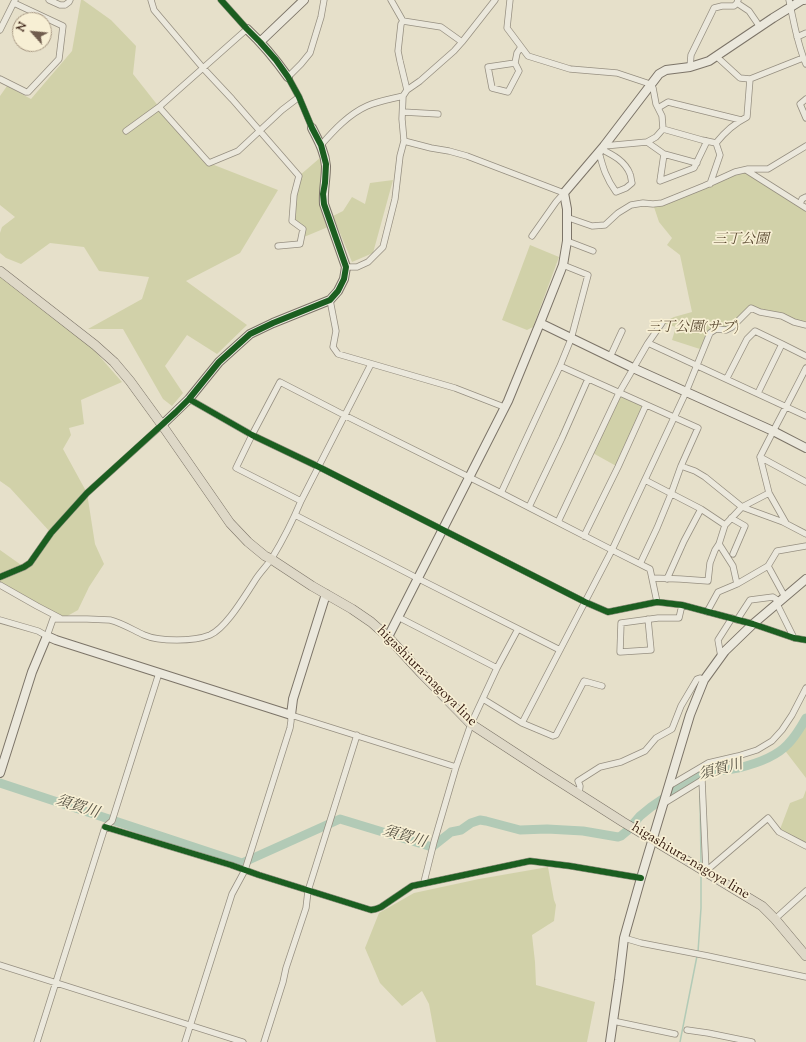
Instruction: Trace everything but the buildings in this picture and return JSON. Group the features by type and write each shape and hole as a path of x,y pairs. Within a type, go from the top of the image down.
{"main road":[{"name":"higashiura-nagoya line","path":"0,271 95,345 114,362 130,381 162,425 230,523 248,542 265,556 371,622 388,637 471,724 623,822 762,906 806,956"}],"street":[{"path":"49,0 65,6 70,0"},
{"path":"151,0 154,10 203,68 299,176 294,195 292,221 303,229 300,244 278,246"},
{"path":"0,577 30,563 51,533 87,493 189,399 219,362 250,334 330,300 338,291 344,279 346,268 324,204 323,194 326,164 321,145 288,77 276,60 221,0"},
{"path":"260,42 304,0"},
{"path":"288,77 310,53 321,17 324,0"},
{"path":"391,0 403,21 398,51 407,90"},
{"path":"346,268 357,267 368,262 383,247 395,198 400,156 404,141 402,119 403,96 407,90 420,81 454,51 495,0"},
{"path":"510,0 507,28 528,56 570,69 617,73 650,84 653,88 656,104 662,116 663,129 656,137 648,142 601,149"},
{"path":"532,236 556,202 601,149 659,74 666,70 690,67 709,61 760,27 790,4 804,0"},
{"path":"0,30 14,1 63,26 59,59 28,92 0,79"},
{"path":"690,67 691,55 714,8 734,6 738,2 749,11 760,27"},
{"path":"790,4 797,37 806,64"},
{"path":"403,21 441,27 462,42"},
{"path":"126,131 159,107 247,29"},
{"path":"797,37 806,33"},
{"path":"515,63 488,67 492,88 508,92 520,71 515,63 517,52 521,47"},
{"path":"716,56 740,78 750,79 803,58"},
{"path":"716,143 723,134 747,117 750,79"},
{"path":"321,145 333,131 357,111 367,106 403,96"},
{"path":"159,107 209,163 238,151 282,110 299,97"},
{"path":"806,99 800,104 806,118"},
{"path":"658,108 668,102 741,120"},
{"path":"403,112 438,114"},
{"path":"663,129 716,143"},
{"path":"404,141 467,156 564,193"},
{"path":"664,154 660,181 694,168 707,141"},
{"path":"648,142 664,154 697,163"},
{"path":"710,184 720,155 716,143"},
{"path":"566,217 592,226 605,225 631,205 643,203 662,203 710,184 735,172 746,169 768,169 806,146"},
{"path":"601,149 618,158 624,164 630,174 632,183 626,188 616,192 609,182 604,172 601,149"},
{"path":"746,169 806,208"},
{"path":"388,637 504,407 524,363 563,265 567,241 567,209 564,193"},
{"path":"800,204 802,199 806,197"},
{"path":"567,241 593,251"},
{"path":"501,493 560,366 570,339 588,275 563,265"},
{"path":"330,300 336,331 333,347 338,354 455,388 504,407"},
{"path":"522,722 612,550 686,392 710,333 716,329 726,330 732,327 751,308 760,312 782,316 794,322 806,325"},
{"path":"540,323 570,339 773,431 806,448"},
{"path":"558,522 618,393 648,343 662,323"},
{"path":"610,357 622,331"},
{"path":"727,378 747,339 755,331 806,356"},
{"path":"648,343 758,392 806,416"},
{"path":"758,392 782,344"},
{"path":"0,773 32,672 53,619 116,621 146,636 159,639 176,640 210,635 222,627 255,580 272,559 372,364"},
{"path":"560,366 698,428 681,466 657,528 640,564"},
{"path":"786,524 769,493 760,457 806,368"},
{"path":"529,507 588,379"},
{"path":"301,501 236,468 280,382 650,569 657,602"},
{"path":"189,399 252,435 319,467 585,602 608,612 657,602 682,605 752,624 794,638 806,640"},
{"path":"584,536 618,467 646,405"},
{"path":"760,457 806,482"},
{"path":"681,466 695,471 705,477 742,507 773,518 806,534"},
{"path":"645,480 701,508 725,525"},
{"path":"652,578 708,582 710,563 719,544 725,525 742,507 769,493"},
{"path":"668,579 684,541 701,508"},
{"path":"295,515 560,650"},
{"path":"732,518 745,526 733,554"},
{"path":"719,544 733,566 737,584"},
{"path":"707,612 718,592 737,584 768,566 777,551 806,546"},
{"path":"768,566 794,638"},
{"path":"610,1042 624,938 690,715 704,680 725,651 752,624 806,579"},
{"path":"0,585 62,619"},
{"path":"185,1042 232,894 245,870 290,728 293,699 326,594"},
{"path":"721,657 718,640 750,600 773,597 781,601"},
{"path":"648,619 650,650 620,652 621,623 648,619 658,618 678,618 682,605"},
{"path":"398,618 497,668"},
{"path":"0,620 38,631 56,640 456,767"},
{"path":"424,882 456,767 471,724 497,668 518,629"},
{"path":"37,1042 105,828 112,821 159,673"},
{"path":"579,794 580,786 578,781 600,767 621,762 645,751 656,738 672,728 681,706 697,679 700,678 704,680"},
{"path":"483,699 522,722 553,736 556,735 584,681 602,686"},
{"path":"669,786 708,762 738,756 757,750 772,742 792,715 806,688"},
{"path":"264,1042 306,908 308,891 357,735"},
{"path":"663,804 702,780 702,870"},
{"path":"702,870 768,818 779,832 806,846"},
{"path":"105,828 156,842 371,910 381,907 412,886 424,882 530,861 641,878"},
{"path":"775,919 806,891"},
{"path":"624,938 641,943 806,977"},
{"path":"0,965 243,1042"},
{"path":"613,1021 675,1034"},
{"path":"687,1030 752,1042"}],"green space":[{"path":"81,0 111,20 136,46 133,74 159,107 209,163 278,190 240,253 186,281 247,325 217,354 187,335 165,366 183,393 172,406 163,399 123,329 88,329 142,299 149,277 99,271 84,247 50,243 21,264 6,258 0,253 0,233 2,227 15,217 0,205 0,96 7,86 31,99 72,51"},
{"path":"321,157 328,227 304,237 303,229 292,221 299,176"},
{"name":"三丁公園","path":"746,169 806,208 806,325 751,308 732,327 710,333 703,350 672,340 676,327 662,323 674,317 692,312 680,255 667,245 672,238 659,222 653,204"},
{"path":"393,180 373,253 352,262 333,216 343,211 352,197 365,204 370,183"},
{"path":"530,245 559,257 533,327 527,330 502,320"},
{"path":"0,274 80,334 122,382 81,400 84,424 69,428 71,435 63,449 87,493 95,544 104,564 89,587 78,610 62,619 0,585 0,550 24,567 51,533 10,488 0,481"},
{"path":"619,393 646,405 618,467 591,452"},
{"path":"806,718 806,778 783,748 797,733"},
{"path":"806,790 806,846 779,832 790,803 803,798"},
{"path":"548,867 556,905 554,921 532,935 536,985 595,1002 587,1042 436,1042 429,1004 422,991 402,1006 380,983 365,948 379,913 414,893 479,879"}],"waterway":[{"name":"須賀川","path":"0,783 242,863 340,819 432,847 451,832 461,830 471,823 480,820 520,830 547,829 583,831 618,837 627,831 640,816 651,807 698,775 745,766 778,753 793,738 806,718"},
{"name":"須賀川","path":"704,778 705,772"},
{"path":"700,792 701,864"},
{"path":"698,952 701,908 701,874"},
{"path":"680,1042 697,956"}],"cycle path":[{"path":"0,577 30,563 51,533 87,493 176,412 189,399 219,362 250,334 330,300 338,291 344,279 346,267 324,204 323,194 326,164 321,145 288,77 276,60 221,0"},
{"path":"189,399 252,435 319,467 585,602 608,612 657,602 682,605 753,624 794,638 806,640"},
{"path":"105,827 231,865 371,910 381,907 412,886 530,861 641,878"}],"park label":[{"name":"三丁公園(サブ)","path":"693,329"}]}
